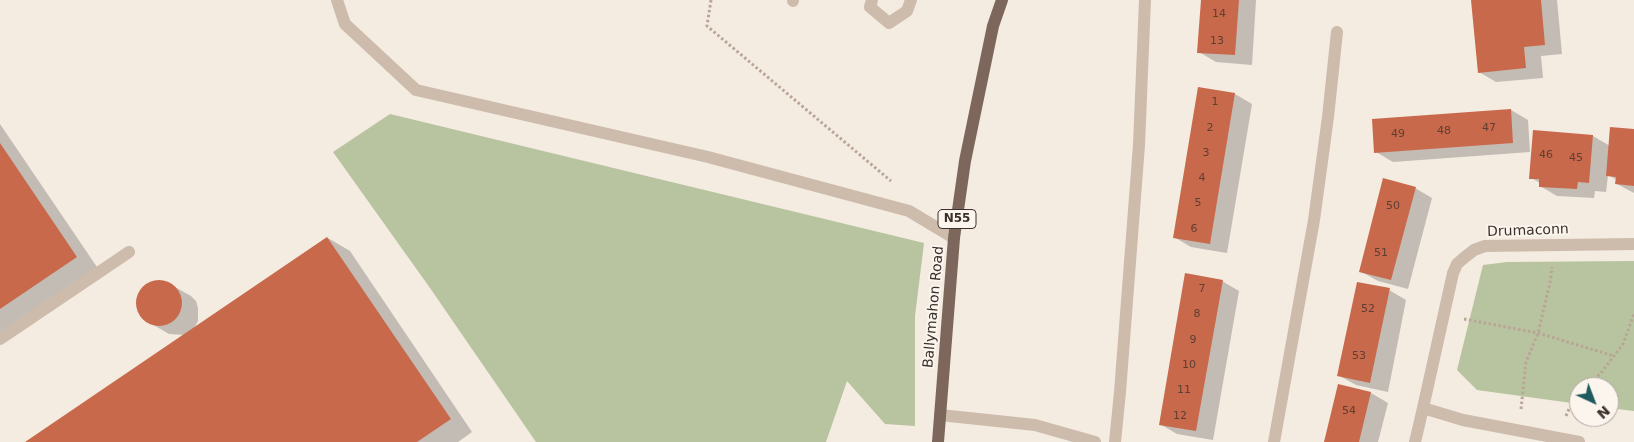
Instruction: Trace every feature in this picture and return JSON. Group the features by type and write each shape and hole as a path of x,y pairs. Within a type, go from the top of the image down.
{"main road":[{"name":"Ballymahon Road","path":"938,442 954,238 965,161 993,26 1002,0"}],"street":[{"path":"337,0 345,24 416,90 708,157 909,211 954,238"},
{"path":"872,0 870,7 889,23 907,12 911,0"},
{"path":"1115,442 1139,145 1145,0"},
{"path":"1274,442 1314,220 1337,32"},
{"name":"Drumaconn","path":"1415,442 1443,315 1457,264 1474,250 1486,246 1634,244"},
{"path":"0,339 128,252"},
{"path":"1423,408 1463,420 1579,442"},
{"path":"940,416 1035,425 1088,441"}],"path":[{"path":"711,0 708,26 896,186 909,211"},
{"path":"1520,432 1520,411 1526,362 1538,333 1550,283 1555,245"},
{"path":"1597,377 1623,344 1634,314"},
{"path":"1443,315 1538,333 1614,356"}],"green space":[{"path":"390,114 924,243 915,316 915,426 885,424 847,381 826,442 536,442 333,152"},
{"path":"1634,261 1634,411 1619,409 1619,377 1569,377 1569,403 1477,390 1457,370 1483,265 1507,262"}],"building":[{"path":"1201,0 1239,0 1235,55 1197,53"},
{"path":"1471,0 1541,0 1545,45 1524,47 1526,68 1478,73"},
{"path":"1198,87 1235,93 1210,244 1173,238"},
{"path":"1511,109 1513,143 1374,153 1372,119"},
{"path":"1610,127 1634,129 1634,186 1615,184 1616,177 1606,176"},
{"path":"1533,130 1593,135 1589,183 1578,182 1577,189 1539,187 1539,179 1529,179"},
{"path":"0,143 77,257 0,309"},
{"path":"1383,178 1416,187 1391,280 1359,272"},
{"path":"327,237 451,419 417,442 25,442"},
{"path":"1185,273 1223,280 1196,431 1159,425"},
{"path":"154,280 164,280 178,290 182,303 178,316 172,322 164,326 154,326 140,316 136,308 136,298 146,284"},
{"path":"1357,282 1390,288 1370,383 1337,376"},
{"path":"1338,384 1371,392 1359,442 1324,442"}]}
